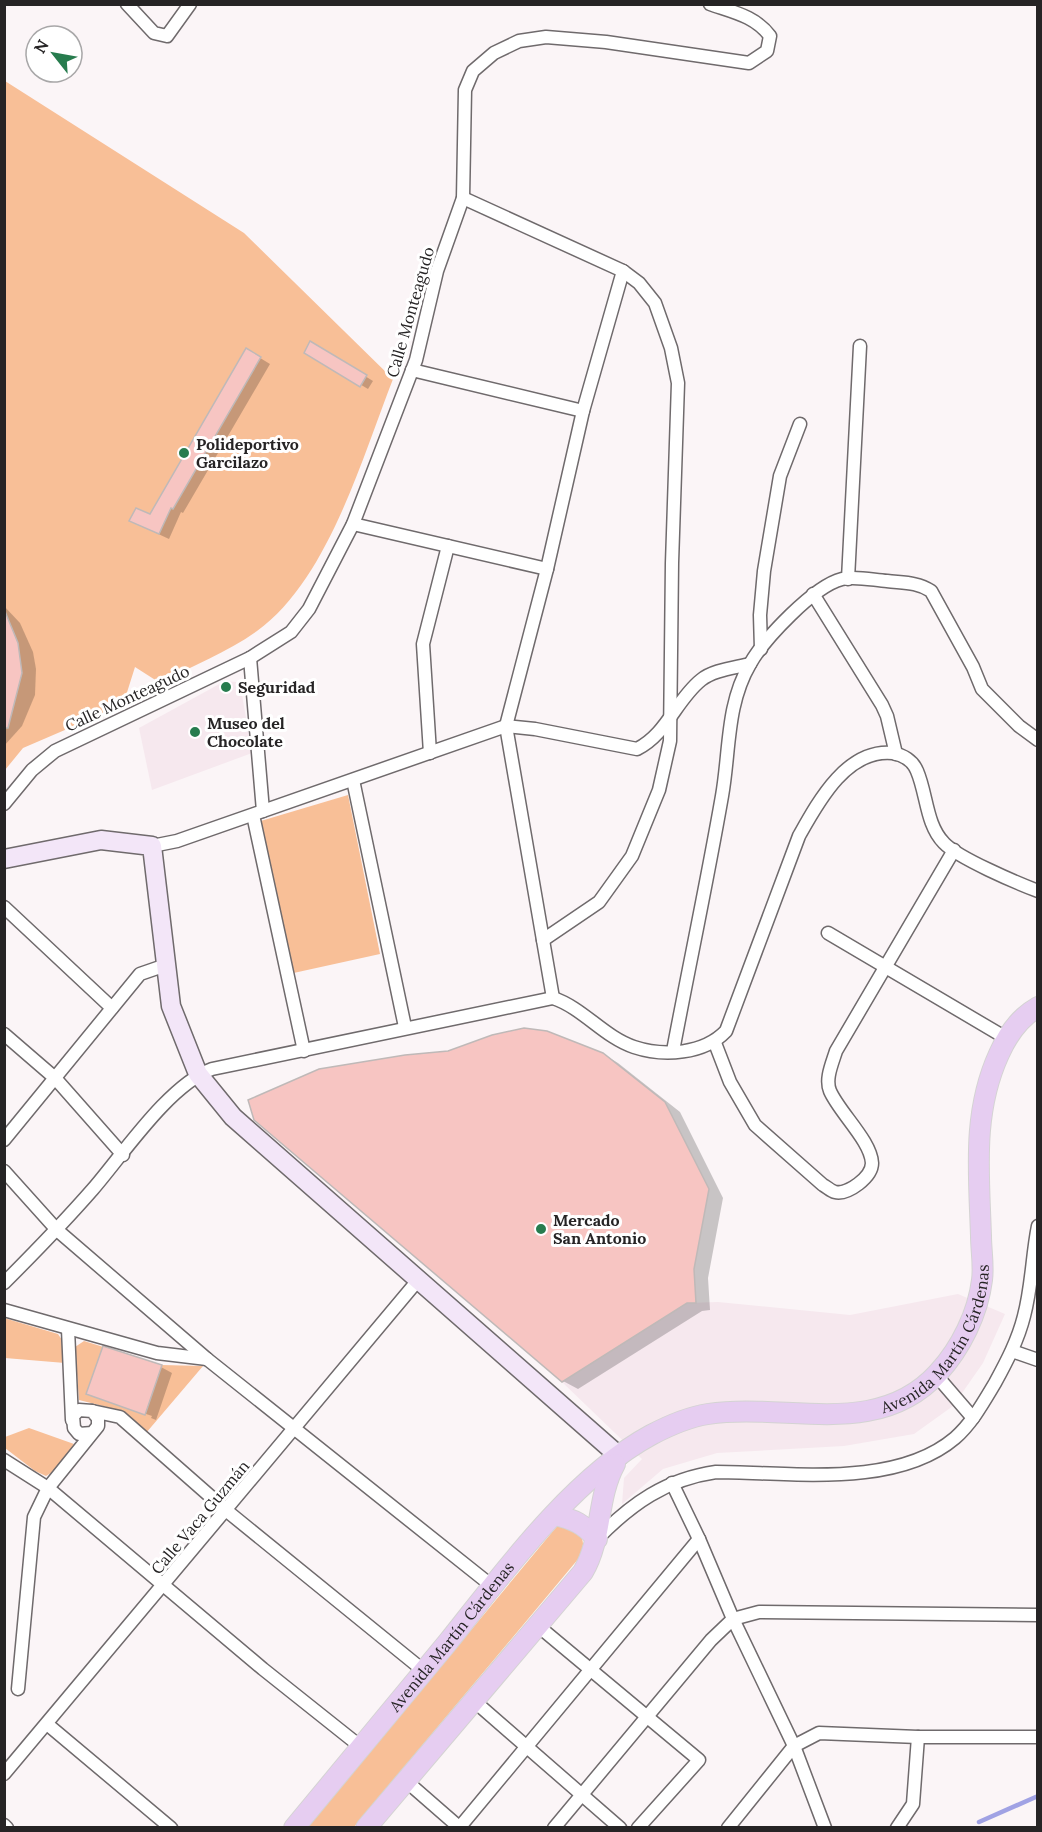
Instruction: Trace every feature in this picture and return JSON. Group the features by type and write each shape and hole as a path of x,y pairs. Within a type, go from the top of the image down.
{"main road":[{"name":"Avenida Martín Cárdenas","path":"294,1827 492,1586 555,1515 619,1456 649,1436 674,1424 708,1414 865,1413 903,1400 917,1392 936,1375 955,1353 975,1310 983,1278 979,1143 981,1107 994,1065 1006,1038 1038,1007"},
{"name":"Avenida Martín Cárdenas","path":"366,1827 583,1572 597,1539 606,1481 619,1456"},
{"path":"555,1515 573,1519 586,1526 597,1539"}],"street":[{"path":"127,4 154,33 166,36 190,4"},
{"name":"Calle Monteagudo","path":"4,804 32,770 55,751 250,658 291,632 309,609 353,525 412,370 437,272 463,198 465,90 473,71 494,53 519,41 546,37 606,42 749,63 767,51 770,36 762,26 751,18 710,4"},
{"path":"463,198 623,271 639,283 655,303 671,348 678,383 672,563 670,741 659,790 632,856 599,902 543,940"},
{"path":"554,998 506,726 547,569 583,411 623,271"},
{"path":"848,579 860,346"},
{"path":"412,370 583,411"},
{"path":"761,649 760,615 764,571 780,476 801,424"},
{"path":"353,525 547,569"},
{"path":"430,753 423,644 448,546"},
{"path":"673,1051 723,790 728,729 735,699 750,664 761,649 813,594 826,584 848,579 919,584 931,591 973,667 982,689 1019,726 1038,740"},
{"path":"813,594 882,705 896,754"},
{"path":"250,658 258,813 304,1051"},
{"path":"4,859 101,840 152,846 177,842 506,726 535,729 637,748 658,735 699,681 709,674 750,664"},
{"path":"4,1283 57,1230 173,1094 198,1074 405,1027 554,998 568,1004 634,1047 692,1051 715,1043 726,1031 799,836 814,808 839,776 861,759 881,752 896,754 910,760 917,769 934,827 944,844 1038,891"},
{"path":"353,780 405,1027"},
{"path":"152,846 171,1006 198,1074 233,1117 619,1456"},
{"path":"715,1043 730,1082 755,1125 823,1185 835,1192 846,1191 868,1175 872,1164 869,1152 830,1090 828,1076 836,1051 954,850"},
{"path":"4,907 112,1008"},
{"path":"828,933 1006,1038"},
{"path":"4,1140 140,974 166,965"},
{"path":"4,1034 55,1078 123,1155"},
{"path":"4,1171 57,1230 207,1359 492,1586"},
{"name":"Avenida Martín Cárdenas","path":"597,1539 621,1515 672,1483 694,1475 716,1472 856,1475 885,1469 936,1449 954,1438 973,1418 1012,1351 1032,1283 1038,1226"},
{"name":"Calle Vaca Guzmán","path":"4,1774 164,1586 418,1279"},
{"path":"4,1310 158,1353 207,1359"},
{"path":"68,1329 82,1408 73,1424 76,1454"},
{"path":"1012,1351 1038,1360"},
{"path":"936,1375 973,1418"},
{"path":"82,1408 120,1417 226,1510 424,1671"},
{"path":"82,1408 98,1418 95,1430"},
{"path":"18,1689 34,1517 48,1488 107,1414"},
{"path":"73,1424 79,1434 95,1430"},
{"path":"4,1460 48,1488 263,1670 361,1747"},
{"path":"672,1483 733,1619 794,1746 825,1827"},
{"path":"405,1779 460,1827 699,1539"},
{"path":"554,1827 711,1640 733,1619 759,1612 1038,1615"},
{"path":"537,1625 699,1760 638,1827"},
{"path":"473,1700 620,1827"},
{"path":"47,1724 171,1827"},
{"path":"728,1827 794,1746 819,1733 918,1737 1038,1737"},
{"path":"910,1827 918,1737"},
{"path":"897,1827 913,1804"}],"shaded area":[{"name":"Polideportivo Garcilazo","path":"5,81 244,233 393,379 340,516 304,581 282,609 246,639 160,683 135,667 123,705 23,748 5,770"},
{"path":"225,681 236,682 241,689 252,753 152,790 139,728"},
{"path":"348,795 380,954 289,974 254,823"},
{"path":"958,1294 1005,1314 983,1363 953,1406 914,1434 844,1446 717,1453 663,1469 622,1504 624,1478 642,1459 562,1382 687,1303 718,1302 850,1315"},
{"path":"4,1318 58,1334 62,1340 65,1363 5,1358"},
{"path":"84,1341 162,1365 203,1366 146,1433 119,1410 79,1400 75,1347"},
{"path":"29,1428 74,1444 54,1471 46,1476 35,1471 5,1448 5,1437"},
{"path":"558,1525 576,1532 582,1539 579,1558 354,1827 307,1828"}],"building":[{"path":"310,341 367,375 360,387 304,353"},
{"path":"246,348 261,357 173,509 171,508 159,534 129,521 136,508 150,514"},
{"path":"4,609 18,643 22,673 8,728 4,728"},
{"name":"Mercado San Antonio","path":"524,1028 547,1031 603,1053 665,1102 709,1189 694,1269 696,1303 687,1303 562,1382 254,1120 248,1100 319,1069 405,1055 448,1051 492,1035"},
{"path":"103,1346 162,1365 145,1415 86,1394"}],"waterway":[{"path":"979,1822 1038,1796"}],"place":[{"name":"Polideportivo Garcilazo","path":"184,453"},
{"name":"Seguridad","path":"226,687"},
{"name":"Museo del Chocolate","path":"195,732"},
{"name":"Mercado San Antonio","path":"541,1229"}]}
